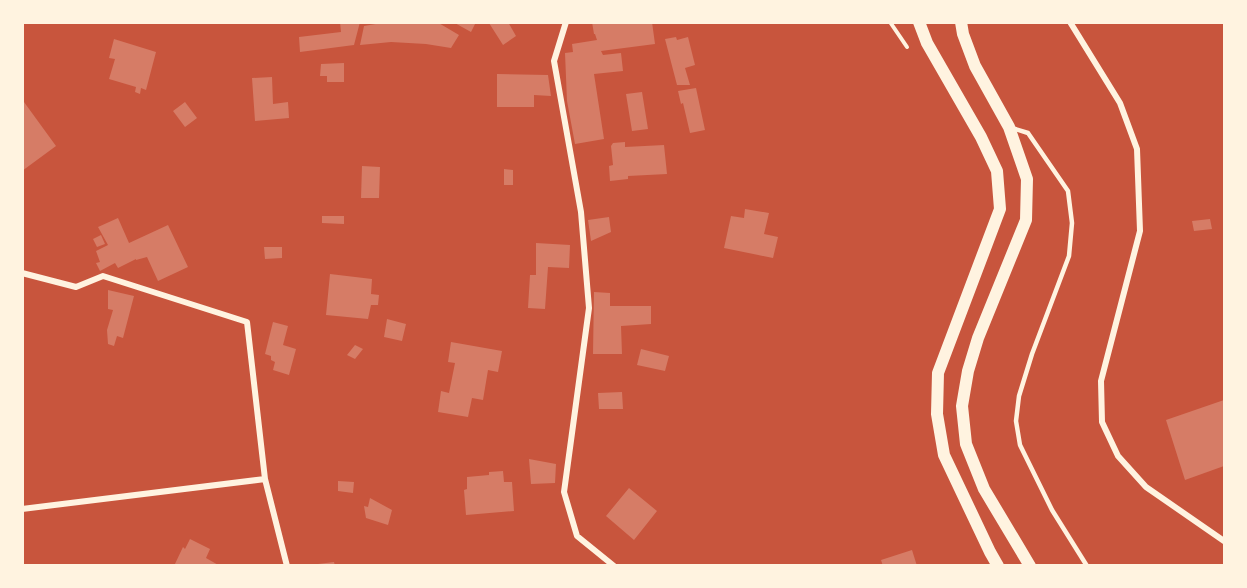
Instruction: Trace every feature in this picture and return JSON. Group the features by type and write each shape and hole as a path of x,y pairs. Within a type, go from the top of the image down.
{"main road":[{"path":"919,22 927,44 981,138 997,171 1000,209 938,373 938,414 944,455 998,566"},
{"path":"962,28 975,66 1009,126 1027,179 1026,220 978,338 968,371 962,406 966,444 984,489 1030,566"}],"street":[{"path":"566,22 554,61 581,212 589,308 564,492 577,536 614,566"},
{"path":"954,22 962,28"},
{"path":"1070,22 1120,103 1137,149 1140,231 1101,381 1102,422 1118,456 1146,487 1224,541"},
{"path":"22,273 76,287 103,276 247,321 265,479 287,566"},
{"path":"22,509 265,479"}],"lane":[{"path":"1009,126 1028,133 1068,191 1072,223 1069,256 1032,354 1019,396 1016,421 1020,446 1033,473 1052,510 1087,566"}],"building":[{"path":"340,22 360,22 354,45 300,52 299,37 341,32"},
{"path":"387,22 437,22 459,35 451,48 391,42 360,45 364,26"},
{"path":"453,22 476,22 471,32"},
{"path":"490,22 508,22 516,36 503,45"},
{"path":"592,22 652,22 655,44 601,51 603,55 621,53 623,71 594,74 604,139 575,144 567,101 565,53 573,52 572,44 597,40"},
{"path":"676,37 677,40 688,37 695,65 685,68 690,85 677,85 665,39"},
{"path":"114,39 156,52 146,90 141,88 140,94 135,92 136,87 109,79 115,59 109,58"},
{"path":"344,63 344,82 327,82 327,76 320,76 321,64"},
{"path":"497,74 548,75 551,96 534,95 534,107 497,107"},
{"path":"272,77 273,104 288,102 289,118 255,121 252,78"},
{"path":"696,88 705,130 690,133 678,91"},
{"path":"642,92 648,129 632,131 626,94"},
{"path":"24,102 56,146 22,171 22,103"},
{"path":"185,102 197,118 185,127 173,111"},
{"path":"625,142 625,147 664,145 667,174 628,176 628,179 610,181 609,166 613,165 611,146 613,143"},
{"path":"362,166 380,167 379,198 361,198"},
{"path":"504,169 513,170 513,185 504,185"},
{"path":"745,209 769,213 764,234 778,237 773,258 724,248 731,216 744,218"},
{"path":"322,216 344,216 344,224 322,223"},
{"path":"609,217 611,232 591,241 588,220"},
{"path":"118,218 129,243 168,225 188,267 158,281 147,257 136,259 118,268 115,263 100,271 96,263 100,262 96,251 108,245 98,227"},
{"path":"1210,219 1212,229 1194,231 1192,221"},
{"path":"101,235 105,244 97,247 93,239"},
{"path":"536,243 570,245 569,268 548,267 545,309 528,308 530,275 536,275"},
{"path":"264,247 282,247 282,258 265,259"},
{"path":"330,274 372,279 371,294 379,295 378,305 371,305 368,319 326,315"},
{"path":"108,290 134,296 123,338 117,336 114,346 108,344 107,330 113,310 108,309"},
{"path":"594,292 610,293 610,306 651,306 651,324 621,326 622,354 593,354"},
{"path":"387,319 406,324 402,341 384,337"},
{"path":"273,322 288,326 283,345 296,349 289,375 273,370 275,362 271,360 271,356 265,354"},
{"path":"451,342 502,351 498,372 488,370 483,400 472,398 468,417 438,412 441,391 449,393 455,363 448,362"},
{"path":"355,345 363,349 355,359 347,355"},
{"path":"641,349 669,356 665,371 637,365"},
{"path":"622,392 623,409 599,409 598,393"},
{"path":"1224,400 1224,466 1185,480 1166,420"},
{"path":"529,459 556,464 555,483 531,484"},
{"path":"503,471 504,482 512,482 514,511 466,515 464,490 467,489 467,477"},
{"path":"338,481 354,482 353,493 338,491"},
{"path":"629,488 657,511 634,540 606,516"},
{"path":"370,498 392,510 388,525 366,518 364,506 368,507"},
{"path":"190,539 210,549 206,558 220,566 174,566 183,547 185,549"},
{"path":"912,550 917,566 883,566 881,560"},
{"path":"334,562 335,566 318,566 318,564"}]}
